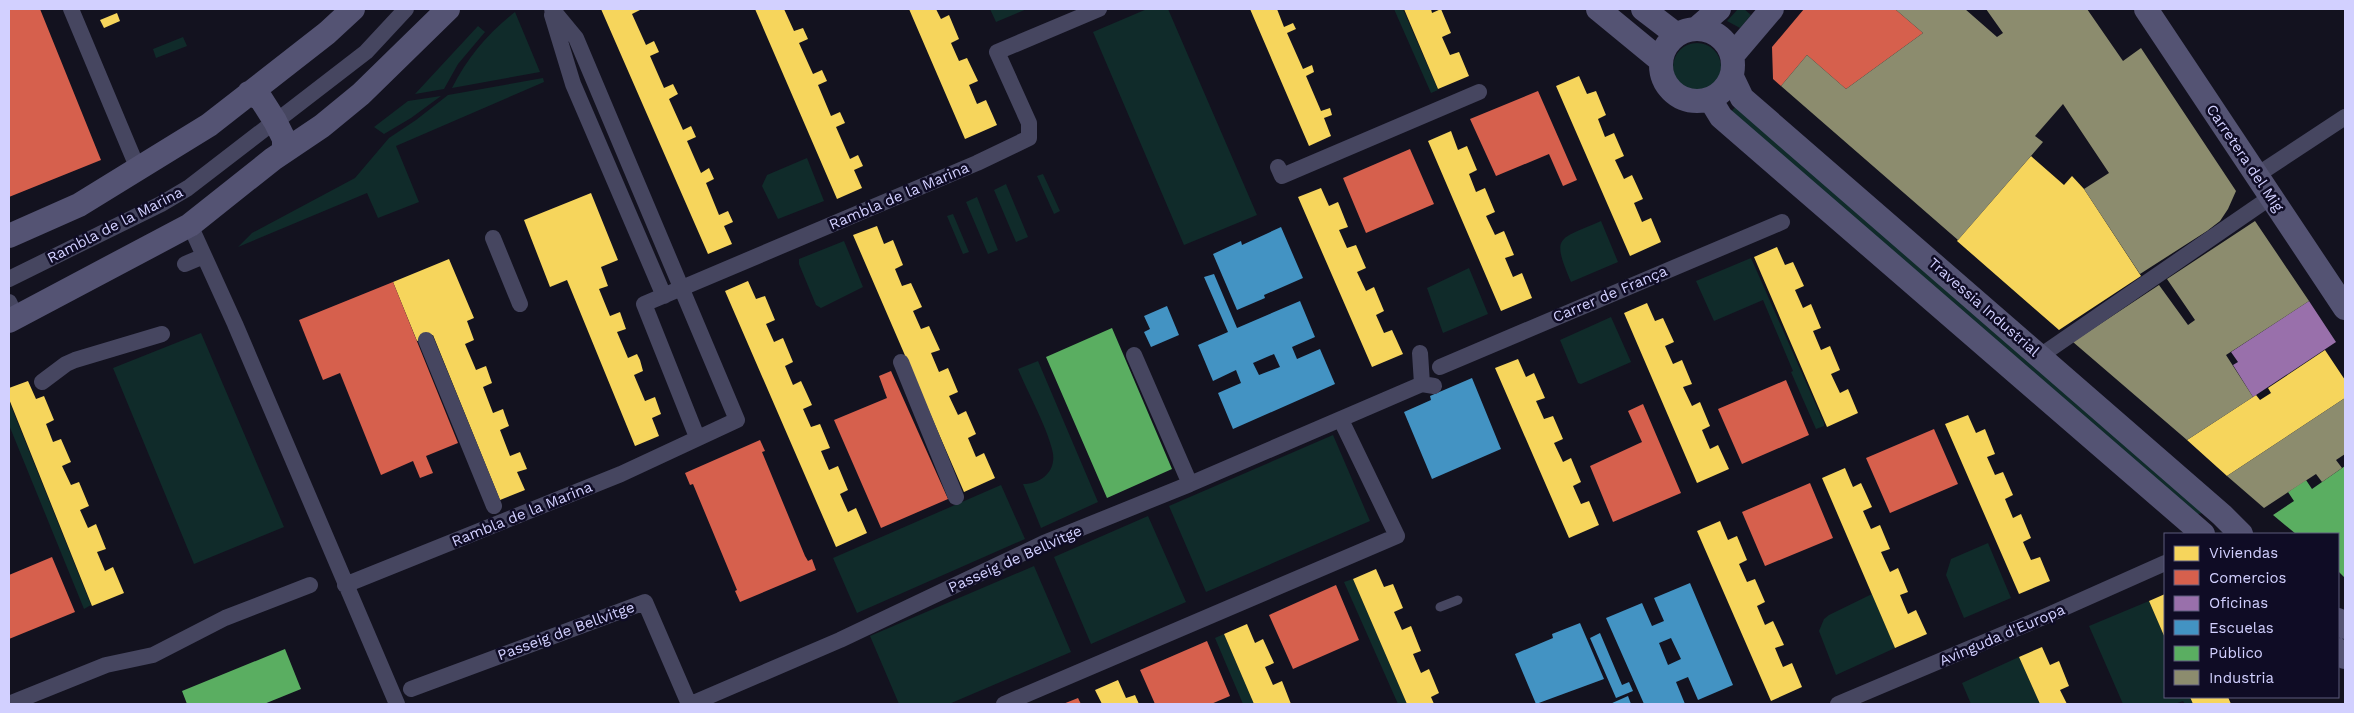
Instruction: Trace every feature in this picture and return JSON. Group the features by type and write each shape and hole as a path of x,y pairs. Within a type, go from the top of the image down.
{"street":[{"path":"71,9 138,168"},
{"path":"9,236 79,205 209,125 327,33 353,9"},
{"path":"283,116 366,52 406,9"},
{"name":"Rambla de la Marina","path":"11,313 190,225 284,151 322,126 361,94 448,9"},
{"name":"Rambla de la Marina","path":"345,585 612,478 737,420 576,38 552,9"},
{"name":"Rambla de la Marina","path":"552,9 573,84 664,296"},
{"name":"Rambla de la Marina","path":"697,438 644,304 977,163 1029,138 1029,123 997,52 1100,9"},
{"path":"1598,9 1660,60"},
{"path":"1643,9 1687,32 1713,33 1725,41 1732,66"},
{"path":"1719,9 1668,44 1660,60 1661,73 1673,92 1691,100 1710,99 1724,90 1732,66 1772,9"},
{"name":"Carretera del Mig","path":"2146,9 2345,308"},
{"name":"Travessia Industrial","path":"1732,66 1742,98 2222,515 2236,533"},
{"path":"1278,174 1479,92"},
{"path":"249,93 261,99 284,139 284,151"},
{"name":"Travessia Industrial","path":"1710,99 1721,117 2202,533"},
{"path":"2257,175 2345,117"},
{"name":"Rambla de la Marina","path":"9,279 161,204 188,188 266,128"},
{"path":"2040,356 2271,197"},
{"name":"Carrer de França","path":"1440,367 1782,222"},
{"path":"190,225 397,704"},
{"path":"493,238 520,304"},
{"path":"185,264 204,256"},
{"path":"42,382 66,364 75,360 162,334"},
{"name":"Rambla de la Marina","path":"426,340 494,506"},
{"name":"Passeig de Bellvitge","path":"411,689 645,602 690,704 840,640 1044,543 1428,385 1420,353"},
{"path":"1134,355 1190,484"},
{"path":"900,362 956,497"},
{"path":"1004,704 1397,536 1341,420"},
{"name":"Avinguda d'Europa","path":"1838,704 2046,616 2164,563"},
{"path":"9,704 106,666 152,655 225,618 310,584"}],"lane":[{"path":"1440,607 1458,600"}],"green space":[{"path":"990,9 1027,9 996,22"},
{"path":"1147,9 1168,9 1257,215 1184,245 1093,32"},
{"path":"1394,9 1403,9 1438,90 1431,93"},
{"path":"1738,9 1744,9 1751,15 1740,28 1727,21"},
{"path":"515,12 540,72 452,88 464,66 479,47"},
{"path":"478,26 485,32 458,64 444,89 415,94"},
{"path":"183,37 187,46 156,58 153,49"},
{"path":"1697,43 1706,45 1714,50 1719,58 1721,67 1719,76 1714,84 1706,89 1697,91 1688,89 1680,84 1675,76 1673,67 1675,58 1680,50 1688,45"},
{"path":"543,78 544,82 396,146 419,202 378,218 367,193 238,247 252,233 355,178 389,138 448,95"},
{"path":"441,96 411,118 384,134 374,127 408,101"},
{"path":"1737,105 2207,512 2194,515 1730,113"},
{"path":"807,158 824,201 778,219 762,186 767,175"},
{"path":"1043,174 1060,211 1054,214 1037,176"},
{"path":"1006,184 1028,237 1016,242 994,190"},
{"path":"977,197 998,250 988,254 966,202"},
{"path":"953,214 969,252 963,254 947,216"},
{"path":"1601,221 1618,262 1571,282 1561,255 1560,247 1562,241 1567,236"},
{"path":"844,241 863,287 821,308 816,305 799,264 799,259"},
{"path":"1751,258 1824,426 1816,429 1763,300 1714,321 1696,281"},
{"path":"1469,268 1488,314 1443,333 1427,288"},
{"path":"1611,317 1631,362 1581,384 1578,383 1560,340"},
{"path":"201,333 284,527 194,564 113,368"},
{"path":"1038,361 1098,502 1041,528 1023,484 1037,481 1047,474 1053,463 1052,449 1046,430 1018,369"},
{"path":"9,401 91,605 84,609 9,425"},
{"path":"1333,435 1370,521 1206,592 1169,506"},
{"path":"1001,485 1025,539 857,613 833,558"},
{"path":"1148,516 1186,602 1091,644 1054,557"},
{"path":"1988,543 2011,598 1964,618 1946,575 1951,559"},
{"path":"1034,566 1071,652 949,704 899,704 870,636"},
{"path":"1353,579 1407,704 1398,704 1344,582"},
{"path":"1872,594 1895,648 1836,675 1819,631 1824,619"},
{"path":"2149,601 2164,636 2164,698 2190,698 2193,704 2185,704 2183,701 2175,704 2123,704 2089,626"},
{"path":"1224,634 1254,704 1243,704 1215,638"},
{"path":"2019,657 2040,704 1971,704 1962,683"}],"building: Viviendas":[{"path":"601,9 642,9 632,14 646,45 654,41 659,52 650,56 664,88 673,84 678,94 669,99 683,130 691,126 696,137 687,141 701,173 709,168 714,179 706,183 719,215 728,211 733,222 724,226 732,244 708,254"},
{"path":"755,9 784,9 794,31 803,28 808,39 799,43 813,74 822,70 827,81 818,85 831,116 840,112 845,123 836,127 850,159 858,155 863,166 854,170 862,188 837,199"},
{"path":"909,9 936,9 941,19 949,15 959,39 951,43 959,61 967,58 978,81 969,85 977,104 986,100 997,125 965,139"},
{"path":"1250,9 1277,9 1284,27 1293,23 1296,29 1287,33 1303,69 1312,65 1314,72 1306,76 1321,111 1330,108 1332,115 1324,118 1331,136 1309,146"},
{"path":"1404,9 1431,9 1432,13 1441,9 1451,33 1442,37 1450,55 1459,52 1469,76 1438,89"},
{"path":"117,13 120,21 104,28 100,20"},
{"path":"1579,76 1587,94 1596,91 1606,115 1598,119 1605,137 1614,133 1624,156 1615,160 1624,179 1632,175 1643,199 1634,203 1642,222 1651,218 1661,242 1630,256 1556,86"},
{"path":"1451,131 1458,150 1467,146 1477,170 1469,174 1476,192 1485,188 1495,212 1486,216 1495,235 1504,231 1514,255 1505,258 1513,277 1522,273 1532,298 1501,311 1428,141"},
{"path":"2031,156 2064,185 2072,176 2084,189 2141,276 2059,330 1957,241"},
{"path":"1321,188 1329,206 1338,202 1348,227 1339,230 1347,248 1356,245 1366,268 1357,272 1366,291 1374,287 1384,311 1376,315 1384,333 1392,330 1403,354 1372,367 1298,197"},
{"path":"591,193 618,260 601,267 608,286 599,289 610,316 620,312 626,329 617,332 628,358 637,354 643,371 634,375 645,401 655,397 661,414 652,418 659,436 635,446 567,280 550,287 524,220"},
{"path":"877,226 884,244 893,240 903,265 895,269 902,286 911,283 922,307 913,311 921,329 929,326 940,350 931,353 939,372 948,368 958,392 949,396 958,415 966,411 976,434 968,438 976,457 984,453 995,478 964,492 853,235"},
{"path":"1777,247 1785,265 1793,262 1804,286 1795,290 1803,308 1811,304 1821,328 1813,331 1821,350 1830,346 1840,370 1831,374 1840,393 1848,389 1858,413 1827,427 1754,257"},
{"path":"449,259 474,318 467,321 474,340 465,344 476,370 486,366 492,383 483,387 493,413 503,409 509,426 500,430 510,456 520,452 527,469 517,472 525,490 500,500 433,335 417,341 393,282"},
{"path":"748,281 756,299 765,296 775,320 766,324 774,342 783,338 793,362 785,366 793,385 801,381 812,405 803,409 811,427 820,424 830,448 821,451 829,470 838,466 848,490 840,494 848,512 856,508 867,533 836,547 725,291"},
{"path":"1647,303 1655,321 1663,318 1674,342 1665,346 1673,364 1682,360 1692,384 1683,387 1692,406 1700,402 1710,426 1702,430 1710,449 1718,445 1729,469 1697,483 1624,313"},
{"path":"2325,350 2345,380 2345,398 2227,476 2187,440 2256,395 2260,400 2271,393 2268,388"},
{"path":"1518,359 1526,377 1534,373 1545,398 1536,401 1544,419 1553,416 1563,439 1554,443 1563,462 1571,458 1581,482 1573,486 1581,504 1589,501 1599,525 1569,538 1495,368"},
{"path":"28,381 36,399 44,396 54,420 46,424 53,442 61,439 71,462 62,466 71,485 79,482 89,506 80,510 88,528 96,524 106,549 97,552 105,571 113,567 124,593 92,606 9,399 9,388"},
{"path":"1968,415 1976,433 1985,429 1995,454 1987,457 1995,475 2003,472 2013,495 2005,499 2013,518 2021,514 2031,538 2023,542 2031,560 2040,557 2050,581 2019,594 1945,424"},
{"path":"1845,468 1853,487 1861,483 1872,507 1863,511 1871,529 1880,525 1890,549 1881,552 1890,572 1898,568 1908,592 1900,595 1908,614 1916,610 1927,634 1895,648 1822,478"},
{"path":"1720,521 1728,540 1737,536 1747,560 1739,564 1747,582 1755,579 1765,602 1757,606 1765,625 1773,621 1784,645 1775,648 1783,667 1792,663 1802,687 1771,701 1697,531"},
{"path":"1376,569 1384,587 1393,584 1403,608 1394,612 1402,630 1411,626 1421,651 1413,654 1421,673 1429,669 1439,693 1431,697 1434,704 1407,704 1353,579"},
{"path":"2164,594 2164,636 2149,601"},
{"path":"1247,624 1255,643 1263,639 1274,663 1265,667 1273,685 1282,681 1291,704 1254,704 1224,634"},
{"path":"2042,647 2050,665 2059,661 2069,686 2060,690 2067,704 2040,704 2019,657"},
{"path":"1118,680 1126,698 1135,695 1139,704 1102,704 1095,690"},
{"path":"2190,698 2228,698 2231,704 2193,704"}],"building: Comercios":[{"path":"9,9 40,9 101,160 9,197"},
{"path":"1804,9 1895,9 1923,33 1846,89 1807,55 1781,86 1773,79 1772,47"},
{"path":"1538,91 1577,180 1563,186 1549,154 1496,176 1470,119"},
{"path":"1410,149 1434,204 1366,233 1343,178"},
{"path":"393,282 458,443 426,456 433,473 420,478 413,461 381,475 340,373 323,380 299,320"},
{"path":"891,371 948,499 881,528 834,420 887,398 879,376"},
{"path":"1786,380 1809,435 1742,464 1718,409"},
{"path":"1643,404 1681,493 1613,522 1590,466 1642,442 1628,411"},
{"path":"1934,429 1958,484 1890,513 1866,458"},
{"path":"760,440 765,451 762,452 805,556 808,561 812,559 816,570 740,602 735,591 737,590 693,484 690,485 685,473"},
{"path":"1810,483 1833,538 1765,566 1742,512"},
{"path":"52,557 75,612 9,639 9,575"},
{"path":"1336,585 1359,640 1293,669 1269,615"},
{"path":"1207,641 1230,696 1211,704 1155,704 1140,670"},
{"path":"1078,698 1081,704 1063,704"}],"building: Oficinas":[{"path":"2309,301 2336,342 2253,397 2233,365 2238,362 2231,352"}],"building: Escuelas":[{"path":"1281,227 1303,278 1264,295 1265,298 1237,310 1213,254 1241,241 1242,245"},
{"path":"1214,274 1237,328 1300,301 1315,337 1292,347 1297,359 1320,349 1335,384 1233,429 1218,393 1241,383 1236,370 1213,381 1198,345 1228,332 1204,277","holes":["1274,354 1280,367 1259,375 1253,363"]},
{"path":"1167,306 1179,335 1151,347 1144,332 1150,329 1144,316"},
{"path":"1472,378 1501,449 1432,479 1404,412 1431,400 1430,396"},
{"path":"1690,583 1733,685 1698,700 1688,677 1676,682 1685,704 1644,704 1606,618 1642,603 1652,626 1664,621 1654,598","holes":["1671,638 1681,659 1668,665 1659,643"]},
{"path":"1580,623 1604,679 1536,704 1515,654 1553,638 1552,634"},
{"path":"1600,633 1622,685 1629,682 1633,691 1616,698 1590,638"},
{"path":"1628,696 1631,704 1610,704"}],"building: Público":[{"path":"1112,328 1172,469 1107,498 1046,357"},
{"path":"2345,466 2345,578 2339,572 2339,533 2295,533 2273,515 2294,501 2288,492 2306,480 2312,489"},
{"path":"285,649 301,689 264,704 187,704 182,691"}],"building: Industria":[{"path":"1895,9 1965,9 1997,37 2003,33 1986,9 2087,9 2123,61 2141,48 2236,191 2228,209 2220,221 2207,231 2140,274 2084,189 2109,173 2063,104 2035,136 2043,142 1958,240 1781,86 1807,55 1846,89 1923,33"},
{"path":"2255,221 2309,301 2226,355 2253,397 2187,440 2073,342 2159,285 2188,325 2195,320 2167,279"},
{"path":"2345,398 2345,454 2336,460 2342,468 2322,482 2316,474 2264,508 2227,476"}]}
